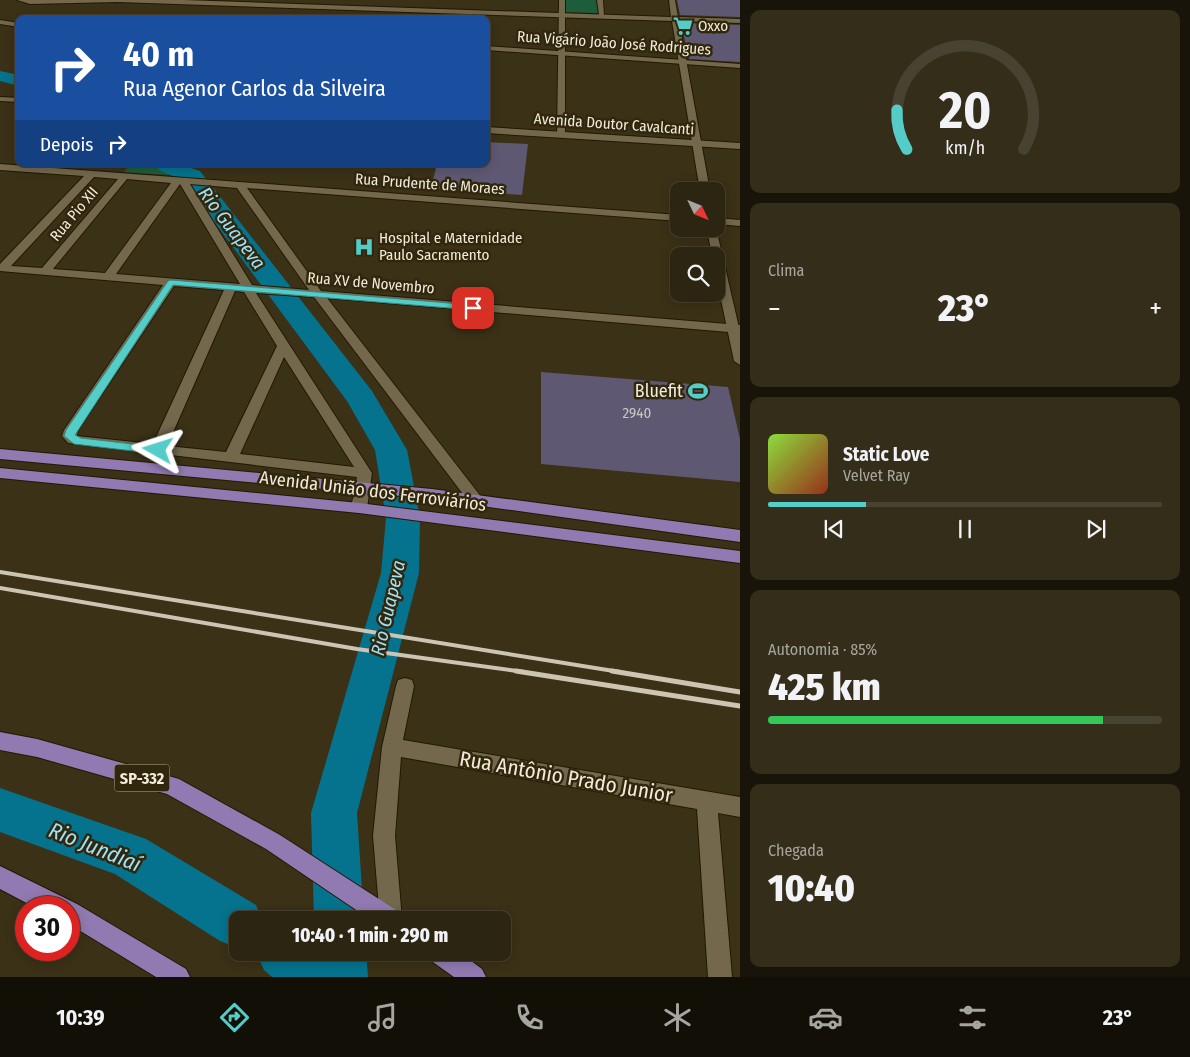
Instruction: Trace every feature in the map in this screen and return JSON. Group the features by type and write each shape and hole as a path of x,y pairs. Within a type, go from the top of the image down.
{"main road":[{"name":"Avenida União dos Ferroviários","path":"0,454 365,483 476,502 740,536"},
{"name":"Avenida União dos Ferroviários","path":"0,473 359,508 740,556"},
{"name":"SP-332","path":"0,741 37,748 172,786 273,842 377,911"},
{"path":"0,877 37,896"},
{"path":"80,919 178,977"},
{"path":"451,961 474,977"}],"street":[{"path":"20,0 51,2 275,3 459,8 740,21"},
{"path":"561,134 562,0"},
{"path":"600,0 602,15"},
{"path":"672,0 681,62 703,182"},
{"path":"454,15 459,8"},
{"path":"0,22 15,25"},
{"path":"0,26 15,26"},
{"name":"Rua Vigário João José Rodrigues","path":"490,48 740,66"},
{"path":"0,99 15,100"},
{"name":"Avenida Doutor Cavalcanti","path":"490,130 740,146"},
{"path":"2,169 15,159"},
{"name":"Rua Prudente de Moraes","path":"2,169 239,184 670,217"},
{"path":"1,268 92,174"},
{"name":"Rua Pio XII","path":"45,272 125,176"},
{"path":"108,277 185,181 365,483 359,508"},
{"path":"239,184 318,295 476,502"},
{"path":"725,222 740,223"},
{"path":"714,238 736,329 740,361"},
{"name":"Rua XV de Novembro","path":"1,268 736,329"},
{"path":"171,282 71,430 70,436 78,442 231,458 365,483"},
{"path":"158,450 231,288"},
{"path":"231,458 283,346"},
{"path":"390,911 384,836 392,747 405,686"},
{"name":"Rua Antônio Prado Junior","path":"392,747 740,807"},
{"path":"707,801 720,977"}],"green space":[{"path":"565,0 597,0 598,13 564,12"},
{"path":"128,167 162,167 186,176 124,172"}],"building":[{"path":"677,0 740,0 740,17 680,15"},
{"path":"681,23 740,25 740,62 689,59"},
{"path":"490,142 528,144 522,195 431,188 436,167 490,167"},
{"path":"541,372 728,387 740,439 740,482 541,464"}],"waterway":[{"name":"Rio Guapeva","path":"0,76 15,80"},
{"name":"Rio Guapeva","path":"169,167 192,176 361,398 391,450 403,518 400,573 334,813 339,911"},
{"name":"Rio Jundiaí","path":"0,810 129,856 229,917"},
{"name":"Rio Jundiaí","path":"294,961 314,977"},
{"name":"Rio Guapeva","path":"341,961 342,977"}],"railway":[{"path":"0,572 620,672"},
{"path":"0,588 357,649 524,672"},
{"path":"516,671 740,706"},
{"path":"612,671 740,692"}],"place":[{"name":"Oxxo","path":"683,26"},
{"name":"Hospital e Maternidade Paulo Sacramento","path":"364,247"},
{"name":"Bluefit","path":"698,391"}],"route":[{"path":"158,450 78,442 70,436 71,430 171,282 473,308"}]}
